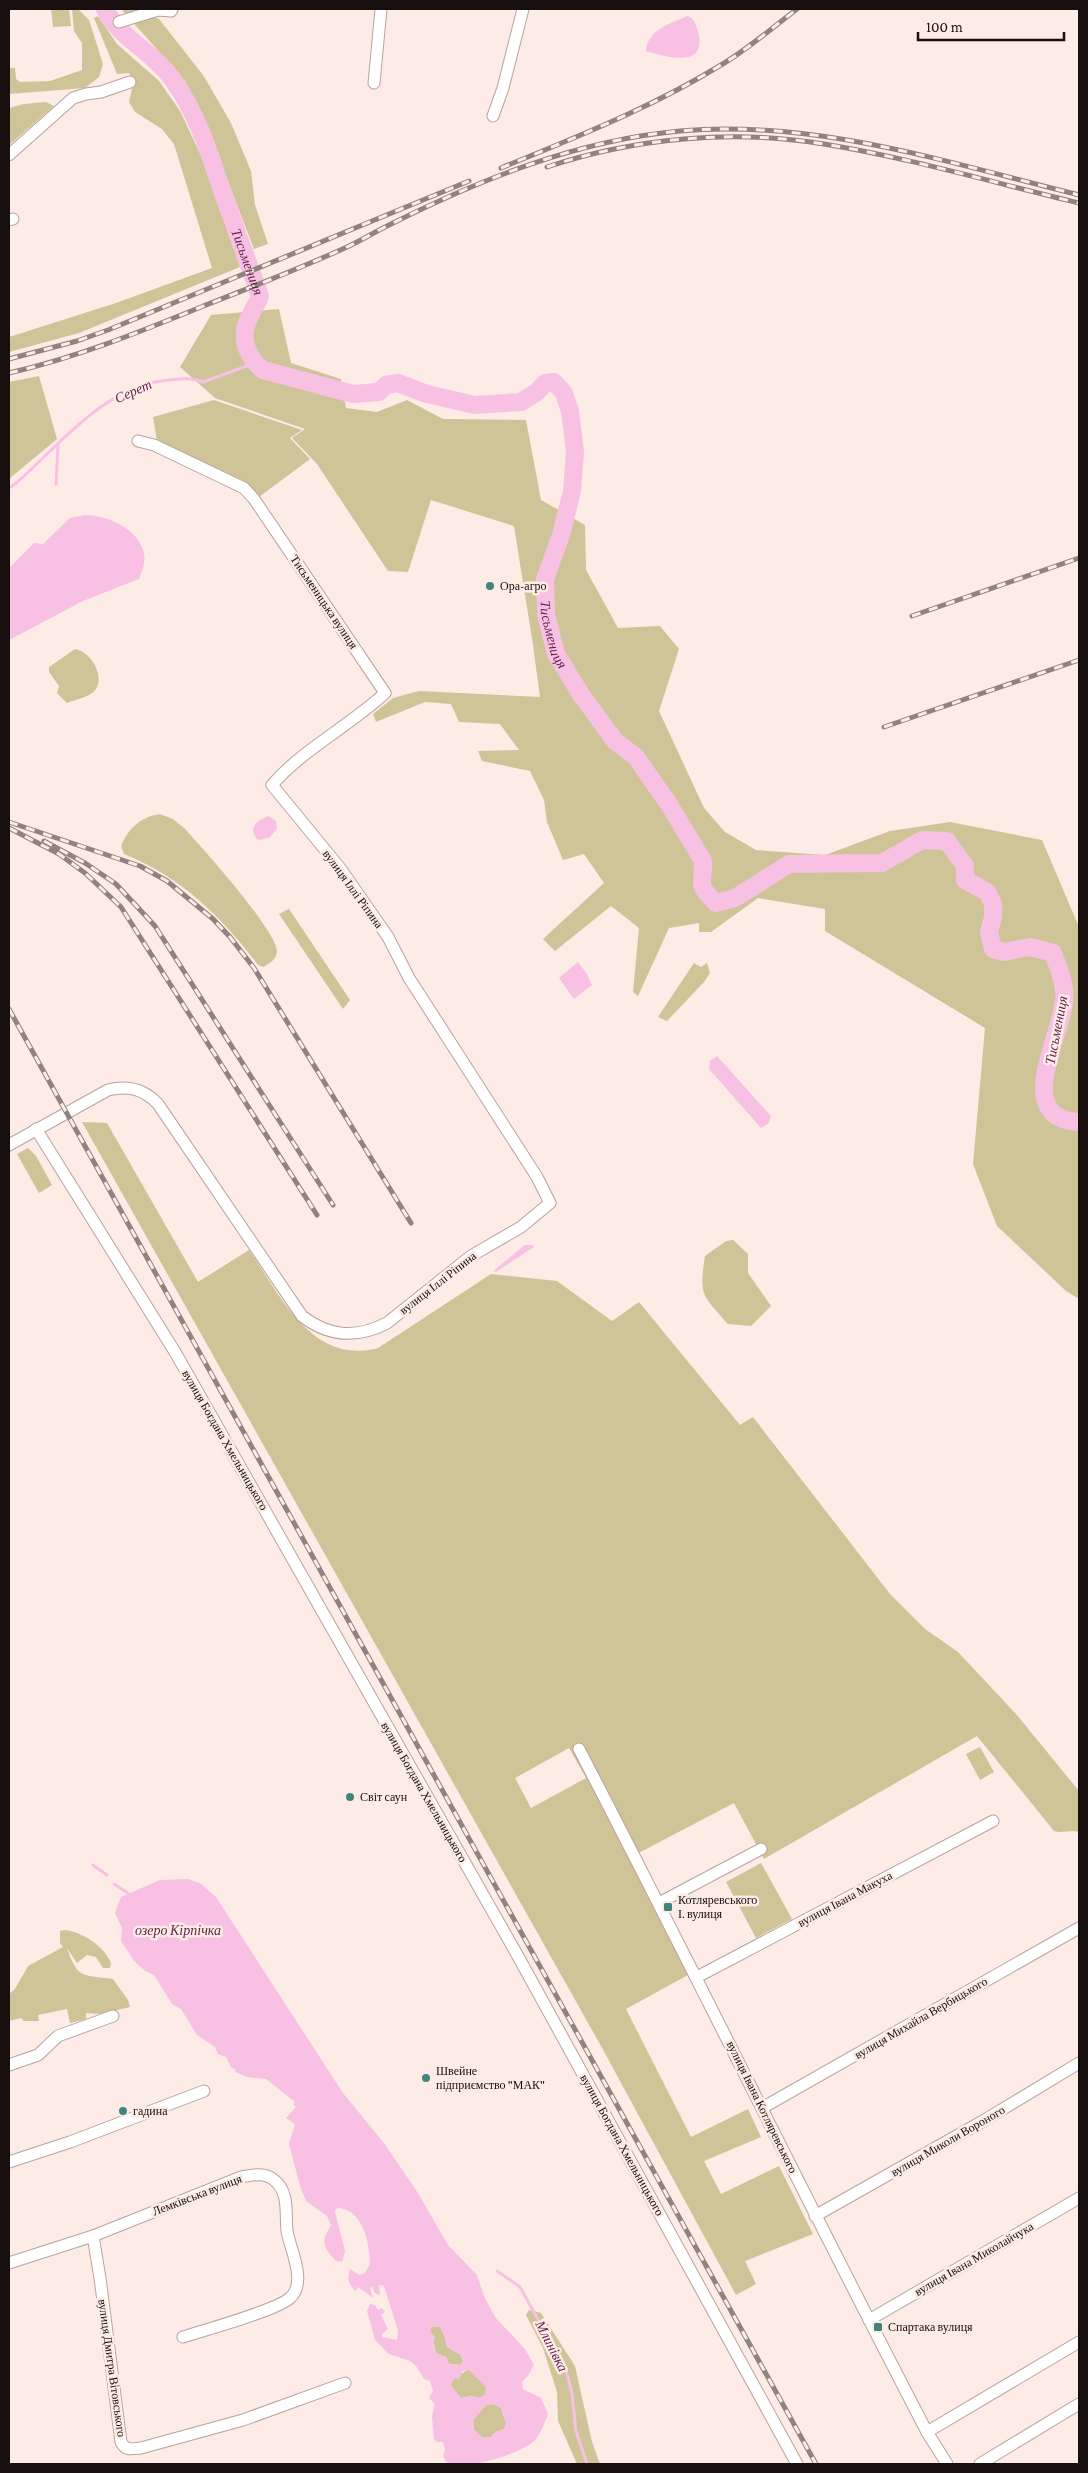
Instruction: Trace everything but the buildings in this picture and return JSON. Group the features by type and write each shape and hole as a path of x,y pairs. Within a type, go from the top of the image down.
{"street":[{"path":"374,83 381,9"},
{"path":"493,116 504,88 523,9"},
{"path":"119,22 158,10 172,10"},
{"path":"9,155 73,98 101,92 130,82"},
{"name":"Тисьменицька вулиця","path":"138,441 154,445 244,488 385,692 363,714 318,745 272,785"},
{"name":"вулиця Іллі Ріпина","path":"9,1145 108,1090 122,1087 150,1095 302,1316 323,1330 348,1335 374,1329 387,1323 472,1256 521,1227 550,1203 537,1176 409,978 388,936 340,868 272,785"},
{"name":"вулиця Богдана Хмельницького","path":"36,1129 180,1361 520,1958 797,2464"},
{"name":"вулиця Івана Котляревського","path":"579,1749 697,1977 815,2216 927,2432 946,2464"},
{"name":"вулиця Івана Макуха","path":"697,1977 993,1821"},
{"path":"659,1903 761,1849"},
{"name":"вулиця Михайла Вербицького","path":"762,2108 1079,1928"},
{"path":"9,2065 38,2055 58,2036 113,2016"},
{"name":"вулиця Миколи Вороного","path":"815,2216 1079,2064"},
{"path":"9,2162 70,2142 204,2091"},
{"name":"Лемківська вулиця","path":"9,2263 92,2236 241,2177 254,2174 274,2180 281,2188 288,2212 287,2229 297,2272 297,2283 293,2295 274,2307 183,2337"},
{"name":"вулиця Івана Миколайчука","path":"869,2320 1079,2198"},
{"name":"вулиця Дмитра Вітовського","path":"92,2236 100,2278 121,2442 129,2450 243,2420 345,2383"},
{"path":"927,2432 1079,2342"},
{"path":"980,2464 1079,2404"}],"shaded area":[{"path":"51,9 69,9 71,26 53,27"},
{"path":"72,9 78,9 89,20 103,64 99,77 85,88 9,94 9,68 15,68 16,79 20,82 50,81 82,70 82,43 74,31"},
{"path":"121,9 143,9 144,13 159,19 203,75 231,123 251,171 255,205 268,244 254,249 204,120 185,81"},
{"path":"98,16 117,44 159,81 180,111 204,162 240,267 79,333 9,352 9,337 116,303 212,268 174,144 162,129 135,112 129,102 134,80 129,73 117,74 94,18"},
{"path":"46,102 54,106 9,145 9,108 24,104"},
{"path":"279,309 291,363 341,379 346,408 377,412 407,400 443,419 526,420 541,500 585,525 586,570 618,628 660,626 679,649 659,711 704,808 725,832 756,850 825,855 890,831 950,822 1042,840 1079,927 1079,1299 1066,1291 997,1226 973,1164 985,1028 825,931 825,909 758,898 711,932 699,932 699,923 669,928 638,996 633,992 639,928 611,906 555,951 543,939 604,883 584,854 563,860 547,822 544,800 530,771 482,761 478,751 519,750 500,724 459,722 451,704 425,702 376,722 373,714 393,698 419,691 540,697 514,526 431,500 408,572 388,571 317,464 292,438 305,429 215,398 180,367 211,315"},
{"path":"39,376 57,439 9,479 9,382"},
{"path":"214,400 302,430 290,438 310,459 259,497 244,481 157,441 153,417"},
{"path":"75,649 86,654 91,659 99,677 94,692 67,703 57,693 59,686 49,672 49,667"},
{"path":"160,814 173,819 184,828 221,869 251,907 273,940 277,951 276,956 270,963 263,967 258,965 230,931 199,900 164,874 124,854 121,846 136,824 153,815"},
{"path":"289,909 350,1000 343,1009 279,914"},
{"path":"694,963 701,967 707,963 710,973 704,982 667,1021 658,1017"},
{"path":"82,1122 107,1123 198,1282 249,1250 286,1306 300,1323 316,1337 334,1347 355,1351 378,1348 491,1274 557,1281 612,1321 639,1302 740,1425 753,1417 890,1594 925,1629 958,1652 1016,1714 1079,1791 1079,1832 1054,1831 977,1736 764,1859 734,1803 629,1858 688,1975 626,2009 691,2137 748,2109 761,2137 704,2161 721,2194 779,2166 813,2234 745,2261 756,2284 736,2295 601,2046","holes":["569,1748 586,1778 531,1808 515,1778"]},
{"path":"28,1148 36,1156 52,1185 39,1193 17,1154"},
{"path":"733,1240 748,1254 748,1273 771,1306 751,1326 728,1324 704,1294 702,1280 705,1256 726,1241"},
{"path":"980,1747 994,1772 980,1780 966,1754"},
{"path":"761,1863 792,1919 756,1938 726,1882"},
{"path":"60,1931 78,1933 98,1945 108,1957 111,1963 110,1968 103,1968 96,1957 87,1955 77,1963 67,1948 74,1965 82,1974 113,1979 128,2000 130,2007 101,2014 86,2013 86,2019 70,2023 67,2009 38,2015 39,2021 24,2021 21,2018 9,2021 9,1994 15,1989 28,1966 63,1947 60,1943"},
{"path":"529,2310 541,2313 575,2366 592,2442 600,2464 577,2464 558,2421 557,2392 543,2348 526,2315"},
{"path":"431,2327 440,2327 447,2347 461,2355 463,2361 461,2365 449,2364 446,2357 436,2353 430,2331"},
{"path":"470,2370 487,2387 485,2395 480,2398 471,2396 461,2398 450,2385 454,2379"},
{"path":"494,2404 501,2408 506,2423 504,2429 496,2432 491,2437 483,2438 474,2430 473,2420 486,2405"}],"water":[{"path":"688,16 695,22 700,41 698,50 693,55 685,58 676,58 646,51 651,37 656,32 668,24"},
{"path":"84,515 112,520 135,537 141,544 144,553 139,579 83,601 9,640 9,568 34,543 43,544 70,518"},
{"path":"269,816 276,821 277,829 269,838 258,840 253,832 253,828 257,822"},
{"path":"578,962 592,985 574,999 559,978"},
{"path":"717,1056 771,1116 769,1123 761,1128 709,1069 710,1061"},
{"path":"525,1245 533,1245 534,1247 496,1272 493,1271"},
{"name":"озеро Кірпічка","path":"188,1879 200,1883 216,1897 343,2093 384,2143 418,2193 448,2245 477,2275 484,2296 495,2317 525,2349 534,2365 522,2382 523,2389 541,2398 548,2414 542,2429 533,2442 515,2452 478,2463 455,2464 446,2462 443,2456 445,2450 443,2442 437,2442 434,2439 432,2416 435,2404 429,2398 433,2391 430,2381 424,2379 416,2366 410,2361 389,2354 375,2340 367,2311 370,2304 375,2305 378,2310 382,2308 385,2312 381,2315 388,2329 382,2334 382,2337 397,2340 398,2331 384,2286 379,2285 380,2295 375,2293 372,2286 370,2288 373,2298 358,2287 356,2291 349,2282 350,2269 359,2275 364,2274 370,2264 366,2238 359,2221 346,2210 337,2208 335,2212 345,2251 342,2262 336,2261 324,2244 325,2236 331,2225 327,2216 306,2201 289,2144 295,2124 286,2118 296,2107 293,2104 295,2102 266,2079 247,2077 235,2072 236,2070 231,2067 226,2057 218,2054 215,2047 197,2035 181,2009 172,2004 154,1975 145,1971 134,1961 121,1941 122,1928 115,1913 121,1897 160,1880","holes":["431,2327 440,2327 447,2347 461,2355 463,2361 461,2365 449,2364 446,2357 436,2353 433,2345 435,2337 430,2331","463,2371 470,2371 486,2387 485,2395 480,2398 471,2396 461,2398 450,2385 454,2379 459,2379","494,2404 501,2408 506,2423 504,2429 496,2432 491,2437 483,2438 474,2430 473,2420 486,2405"]}],"waterway":[{"name":"Тисьмениця","path":"105,9 119,29 156,61 173,80 189,105 201,132 260,296 247,322 245,337 248,351 263,370 353,394 379,392 386,385 398,383 427,394 475,405 521,402 537,392 545,383 554,382 564,393 570,411 575,452 572,491 561,535 545,579 546,614 556,654 582,696 615,741 636,757 670,806 703,861 702,884 705,892 716,903 735,898 789,864 882,863 922,840 947,841 965,866 965,880 987,892 993,903 993,917 989,932 993,949 1004,952 1030,947 1053,953 1063,983 1064,1002 1045,1075 1044,1092 1048,1107 1059,1118 1079,1122"},
{"name":"Серет","path":"9,488 85,419 124,393 146,384 169,380 190,379 203,382 255,363"},
{"path":"56,484 58,445"},
{"name":"Млинівка","path":"93,1865 107,1875"},
{"name":"Млинівка","path":"114,1884 128,1893"},
{"name":"Млинівка","path":"497,2271 520,2287 566,2370 572,2394 576,2431 587,2464"}],"railway":[{"path":"501,168 613,121 668,95 741,52 797,9"},
{"path":"9,373 58,360 106,344 274,278 347,247 422,209 493,178 566,153 642,136 680,131 731,129 781,131 882,147 1079,195"},
{"path":"547,167 580,157 649,143 719,137 790,139 888,156 1079,203"},
{"path":"9,359 77,341 108,330 469,181"},
{"path":"912,616 1079,558"},
{"path":"884,727 1079,660"},
{"path":"9,822 140,866 167,881 213,919 254,968 411,1223"},
{"path":"9,828 59,854 85,873 121,907 317,1215"},
{"path":"44,841 85,863 116,884 155,926 333,1205"},
{"path":"9,1009 816,2464"}],"place":[{"name":"Ора-агро","path":"490,586"},
{"name":"Світ саун","path":"350,1797"},
{"name":"Котляревського І. вулиця","path":"668,1907"},
{"name":"Швейне підприємство \"МАК\"","path":"426,2078"},
{"name":"гадина","path":"123,2111"},
{"name":"Спартака вулиця","path":"878,2327"}]}
